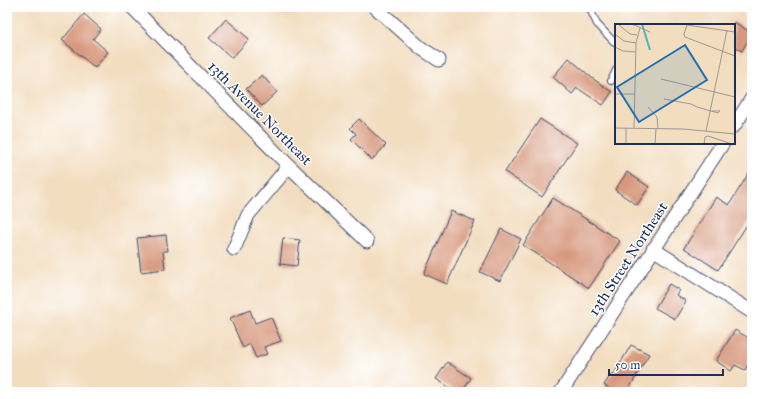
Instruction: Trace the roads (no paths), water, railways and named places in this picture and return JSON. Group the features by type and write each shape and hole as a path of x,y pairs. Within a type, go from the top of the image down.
{"street":[{"name":"13th Avenue Northeast","path":"132,7 289,166 367,241"},
{"path":"375,7 421,48 439,60"},
{"path":"735,124 752,98"},
{"name":"13th Street Northeast","path":"561,392 722,144"},
{"path":"234,249 248,215 289,166"},
{"path":"653,249 752,312"}],"lane":[{"path":"589,7 597,24 615,43"},
{"path":"610,82 615,72"}]}
